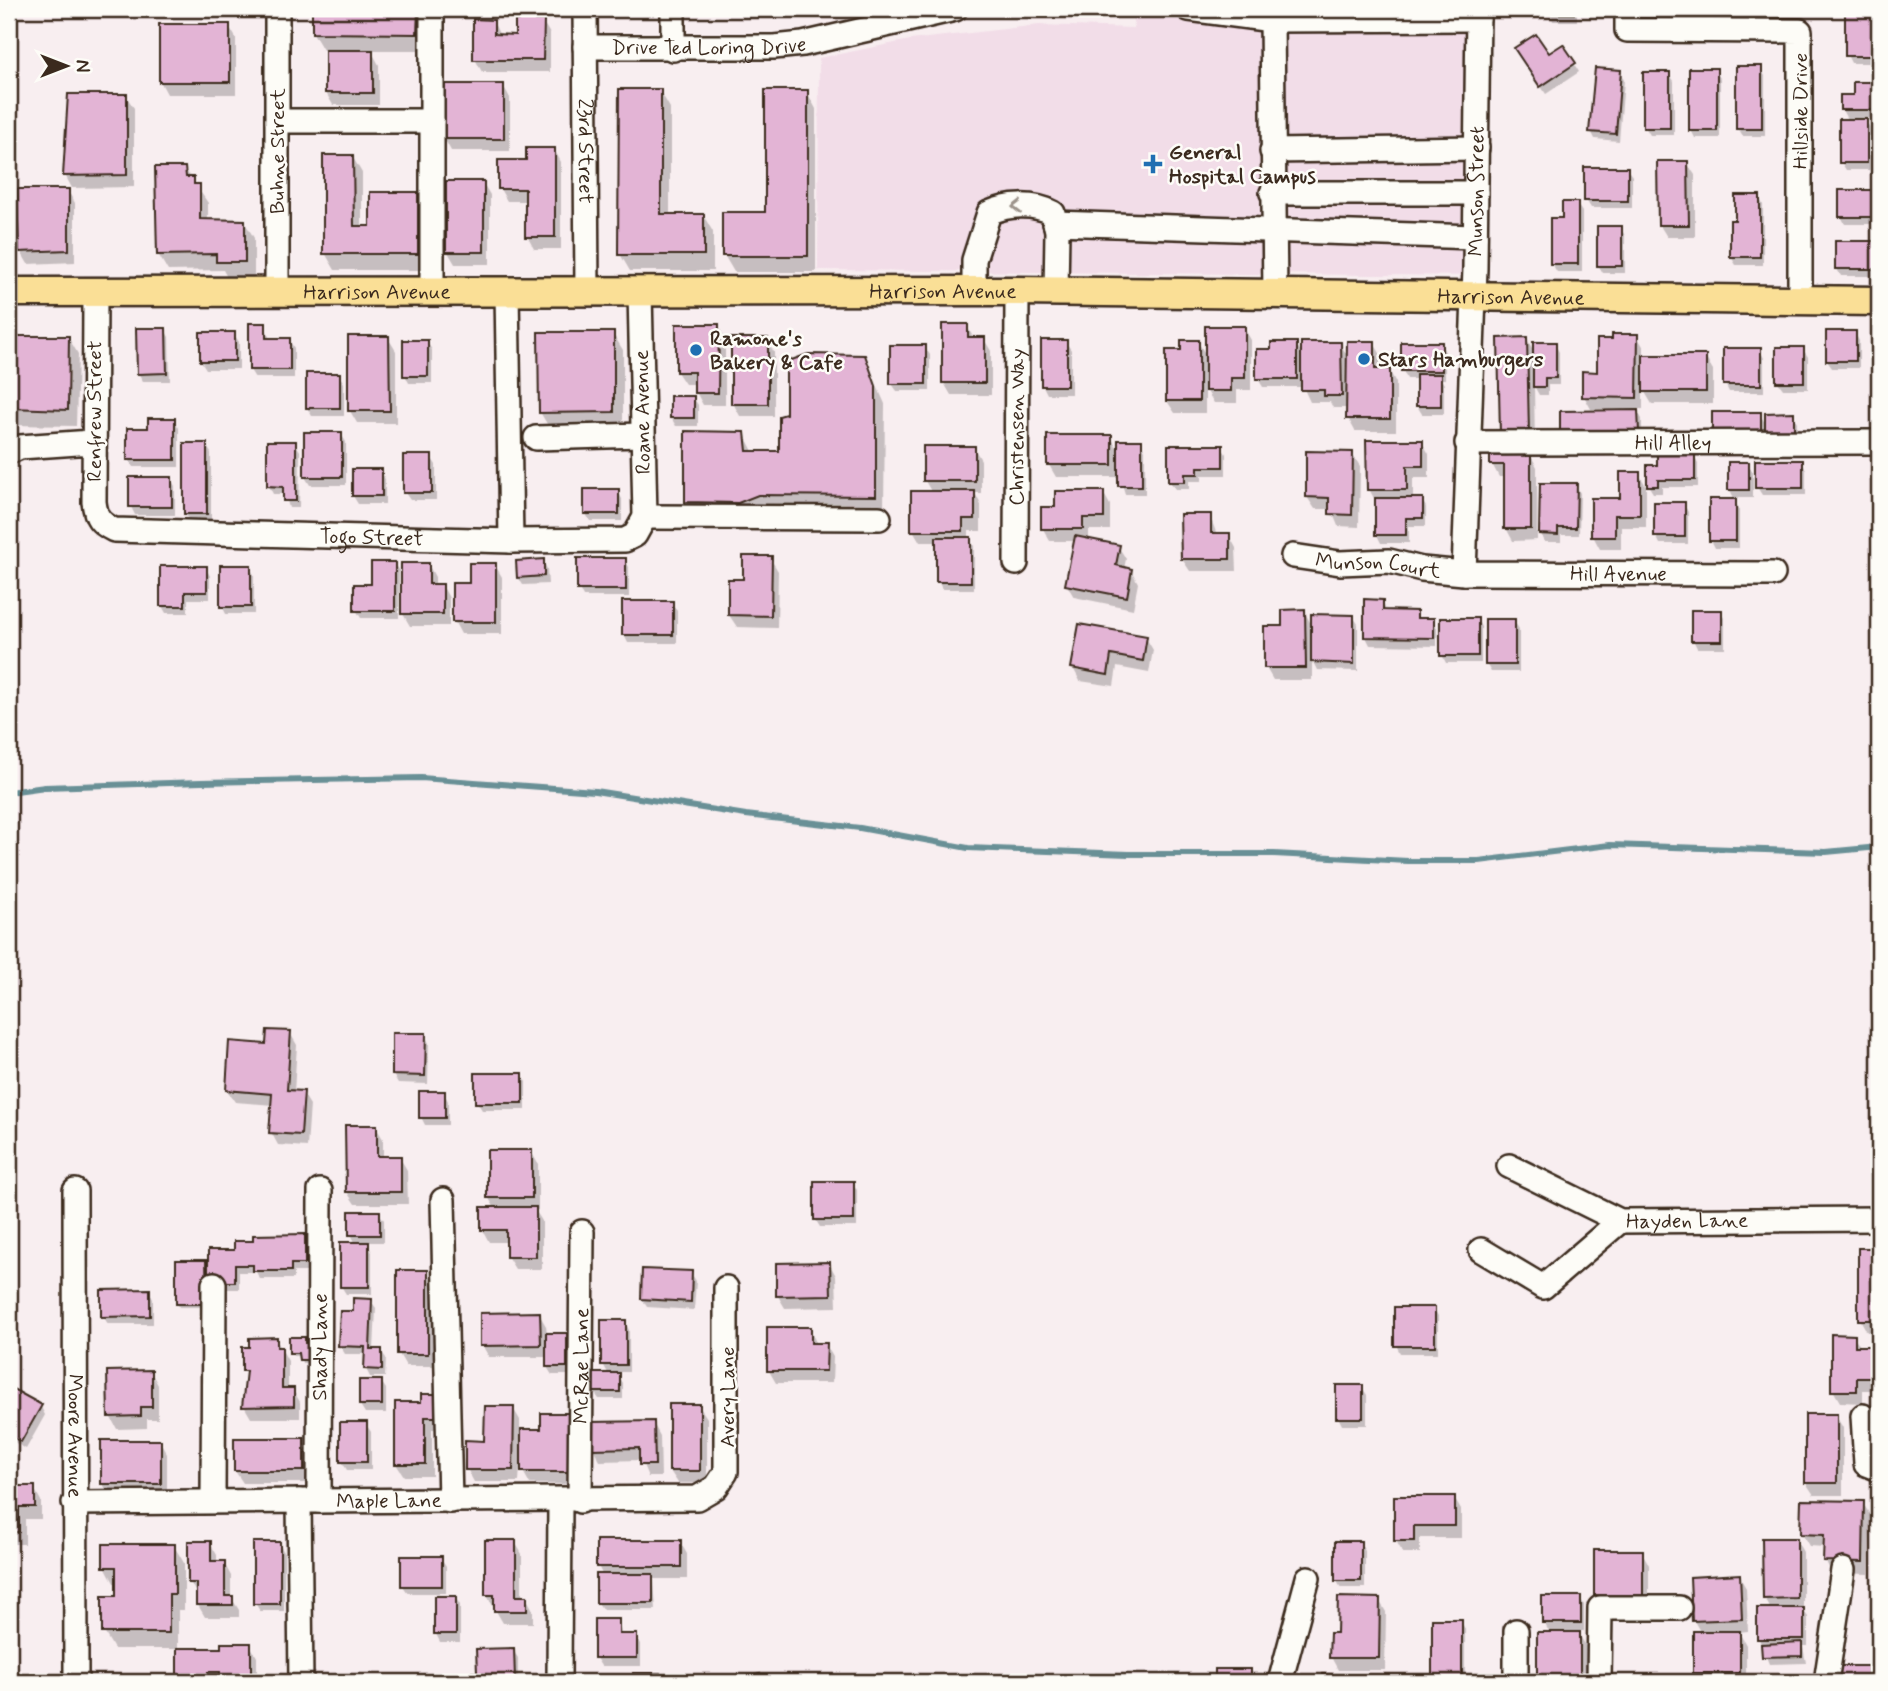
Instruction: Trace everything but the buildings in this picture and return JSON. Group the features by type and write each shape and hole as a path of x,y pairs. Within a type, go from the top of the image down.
{"main road":[{"name":"Harrison Avenue","path":"9,292 1017,291 1474,298 1879,300"}],"street":[{"name":"Buhne Street","path":"277,293 278,9"},
{"path":"432,9 432,292"},
{"name":"23rd Street","path":"585,9 587,292"},
{"path":"673,9 673,49"},
{"name":"Drive Ted Loring Drive","path":"585,47 745,49 803,44 955,9"},
{"path":"1189,9 1272,20 1478,14"},
{"name":"Hillside Drive","path":"1627,9 1627,30 1800,31 1800,301"},
{"name":"Munson Street","path":"1464,573 1474,298 1478,14"},
{"path":"1272,20 1275,295"},
{"path":"278,121 432,121"},
{"path":"1272,151 1477,148"},
{"path":"1272,193 1476,193"},
{"path":"974,291 974,260 989,213 1002,207 1042,208 1053,213 1056,292"},
{"path":"1055,223 1475,237"},
{"name":"Christensen Way","path":"1016,563 1017,291"},
{"path":"507,292 511,541"},
{"name":"Roane Avenue","path":"640,292 641,524"},
{"name":"Renfrew Street","path":"95,294 92,442 95,513 104,525"},
{"path":"536,438 642,435"},
{"path":"9,452 20,447 92,442"},
{"name":"Hill Alley","path":"1467,443 1879,442"},
{"name":"Togo Street","path":"104,525 114,530 511,541 625,540 641,524 879,518"},
{"name":"Munson Court","path":"1293,556 1340,563 1389,561 1422,569 1464,573"},
{"name":"Hill Avenue","path":"1464,573 1773,574"},
{"name":"Hayden Lane","path":"1509,1166 1620,1221 1879,1219"},
{"name":"Moore Avenue","path":"75,1191 76,1682"},
{"name":"Shady Lane","path":"300,1682 320,1191"},
{"path":"443,1200 450,1501"},
{"path":"1481,1250 1544,1287 1620,1221"},
{"name":"McRae Lane","path":"559,1682 582,1232"},
{"path":"213,1501 214,1284"},
{"name":"Avery Lane","path":"703,1496 716,1488 726,1472 726,1288"},
{"path":"1863,1416 1866,1464 1879,1469"},
{"name":"Maple Lane","path":"74,1503 679,1501 703,1496"},
{"path":"1826,1682 1843,1570"},
{"path":"1280,1682 1308,1578"},
{"path":"1599,1682 1600,1608 1679,1608"},
{"path":"1516,1631 1516,1682"}],"shaded area":[{"name":"General Hospital Campus","path":"1134,9 1489,9 1487,276 818,270 819,58 910,40 1039,25 1134,28"}],"waterway":[{"path":"9,792 45,787 421,778 595,791 746,815 860,828 968,848 1129,854 1274,854 1408,861 1479,861 1610,845 1826,852 1879,847"}],"place":[{"name":"General Hospital Campus","path":"1153,164"},
{"name":"Ramone's Bakery & Cafe","path":"696,350"},
{"name":"Stars Hamburgers","path":"1364,359"}]}
